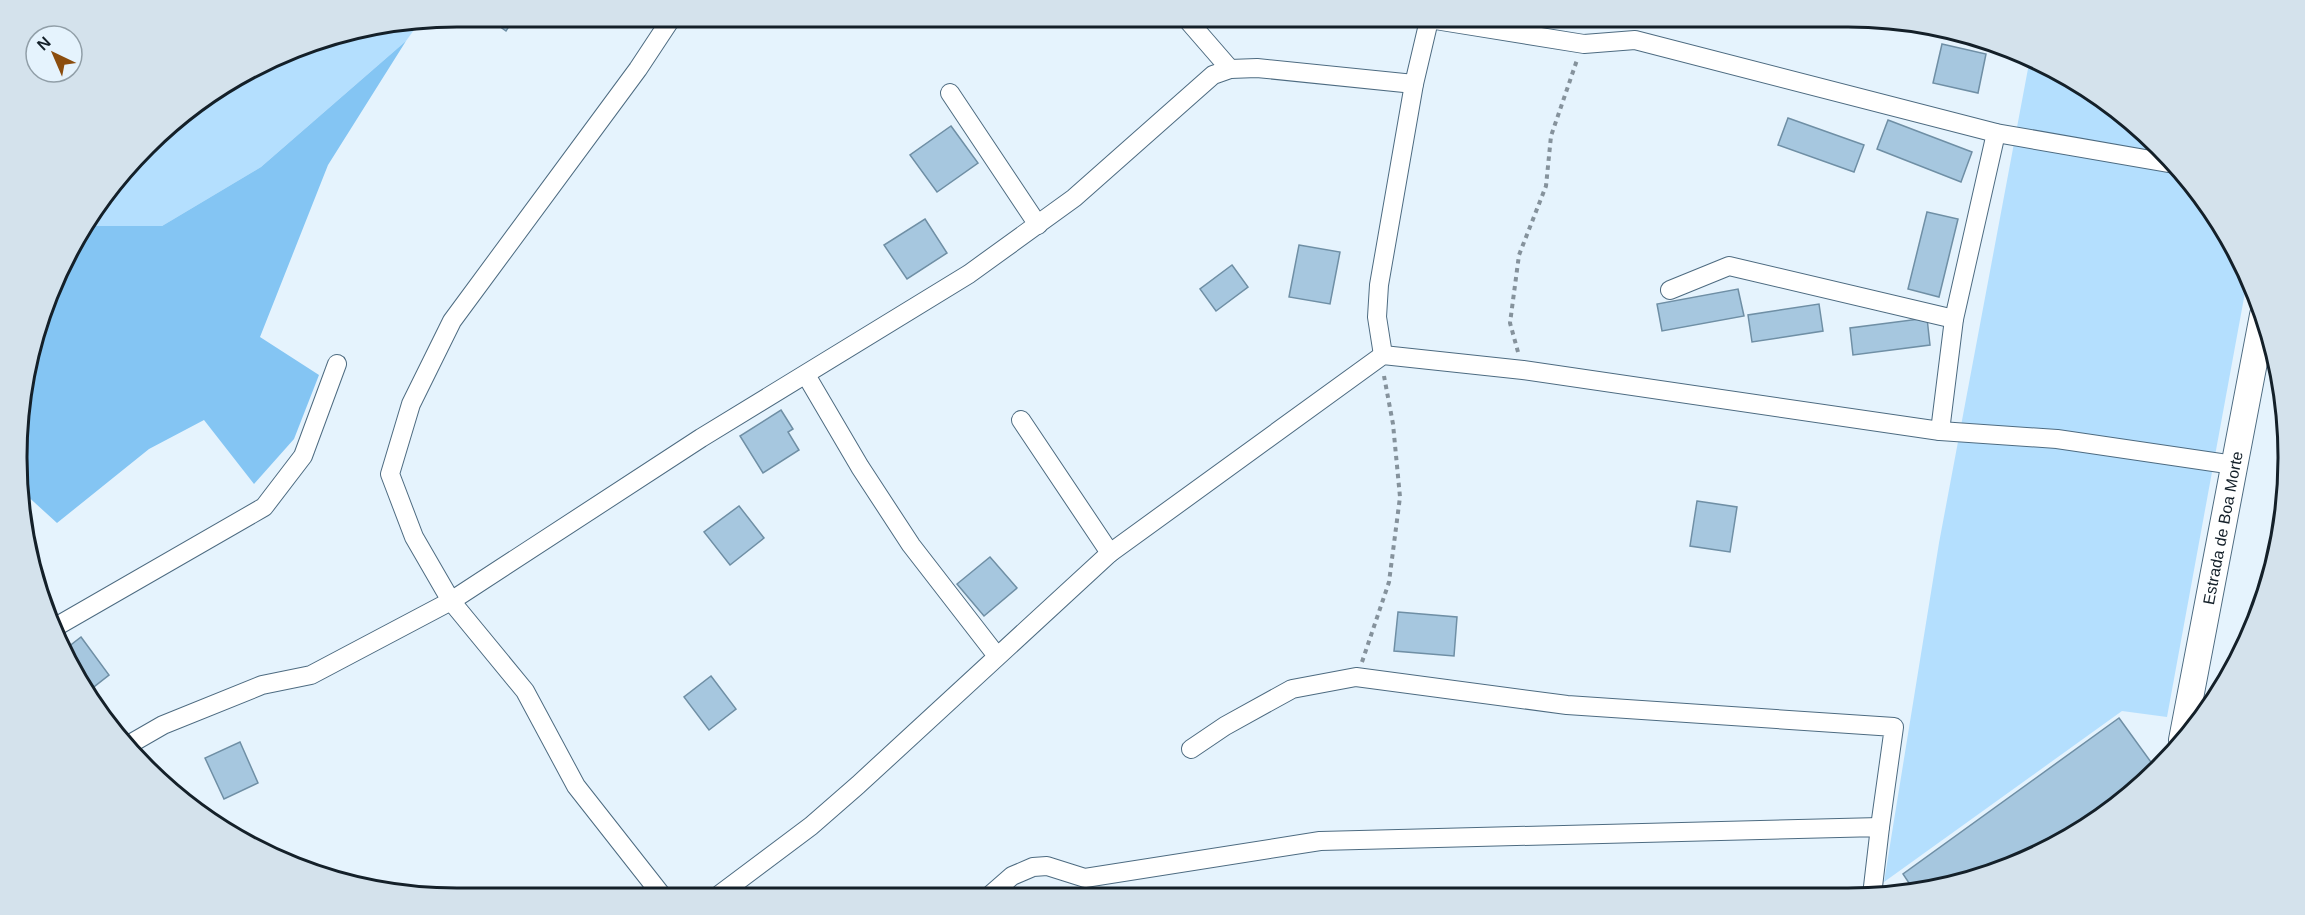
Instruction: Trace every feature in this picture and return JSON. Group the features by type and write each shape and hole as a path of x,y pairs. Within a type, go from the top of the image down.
{"main road":[{"name":"Estrada de Boa Morte","path":"2185,725 2259,334"}],"street":[{"path":"656,888 576,786 525,691 451,601 414,537 390,474 411,404 452,321 638,69 666,27"},
{"path":"1194,27 1230,69"},
{"path":"1383,355 1377,317 1379,285 1414,84 1427,27"},
{"path":"1483,27 1584,44 1635,40 1996,133 2160,162"},
{"path":"134,741 163,725 262,685 311,675 451,601 701,438 969,274 1074,198 1213,75 1230,69 1257,68 1414,84"},
{"path":"950,93 1038,225"},
{"path":"1940,431 1954,319 1996,133"},
{"path":"1670,290 1729,266 1954,319"},
{"path":"728,888 819,819 1110,553 1383,355 1523,370 1940,431 2057,438 2234,465"},
{"path":"61,624 264,507 303,456 337,364"},
{"path":"806,375 860,467 911,545 997,656"},
{"path":"1021,420 1110,553"},
{"path":"1191,749 1225,726 1292,689 1356,677 1567,705 1894,727 1873,887"},
{"path":"998,888 1012,876 1033,867 1047,866 1085,878 1320,841 1880,827"}],"path":[{"path":"1523,370 1510,323 1519,255 1546,186 1551,136 1584,44"},
{"path":"1356,677 1389,582 1400,497 1383,355"}],"shaded area":[{"path":"414,30 406,41 261,167 162,226 95,226 116,195 153,153 195,116 242,85 267,71 319,50 374,35"},
{"path":"406,41 328,165 260,337 319,375 294,439 254,484 204,420 149,449 57,523 29,498 28,429 35,374 50,319 71,267 85,242 95,226 162,226 261,167"},
{"path":"2028,67 2063,85 2110,116 2152,153 2189,195 2205,218 2234,267 2245,293 2167,717 2122,711 1884,882 1939,543"}],"building":[{"path":"1942,44 1986,54 1978,93 1933,83"},
{"path":"1788,118 1864,145 1854,172 1778,145"},
{"path":"1888,120 1972,152 1961,182 1877,149"},
{"path":"951,126 978,163 937,192 910,155"},
{"path":"1927,212 1958,219 1939,297 1908,289"},
{"path":"925,219 947,253 907,279 884,245"},
{"path":"1299,245 1340,252 1330,304 1289,297"},
{"path":"1232,265 1248,287 1216,311 1200,289"},
{"path":"1738,289 1744,316 1662,331 1657,304"},
{"path":"1819,304 1823,331 1752,342 1748,315"},
{"path":"1927,318 1930,345 1853,355 1850,328"},
{"path":"781,410 793,429 788,432 799,450 763,473 740,436"},
{"path":"1697,501 1737,507 1730,552 1690,546"},
{"path":"739,506 764,538 730,565 704,532"},
{"path":"990,557 1017,588 984,616 957,584"},
{"path":"1398,612 1457,617 1454,656 1394,651"},
{"path":"81,637 109,675 94,687 70,646"},
{"path":"711,676 736,709 709,730 684,697"},
{"path":"2119,718 2151,763 2110,799 2038,844 1986,865 1931,880 1909,883 1903,874"},
{"path":"240,742 258,783 224,799 205,758"}]}
